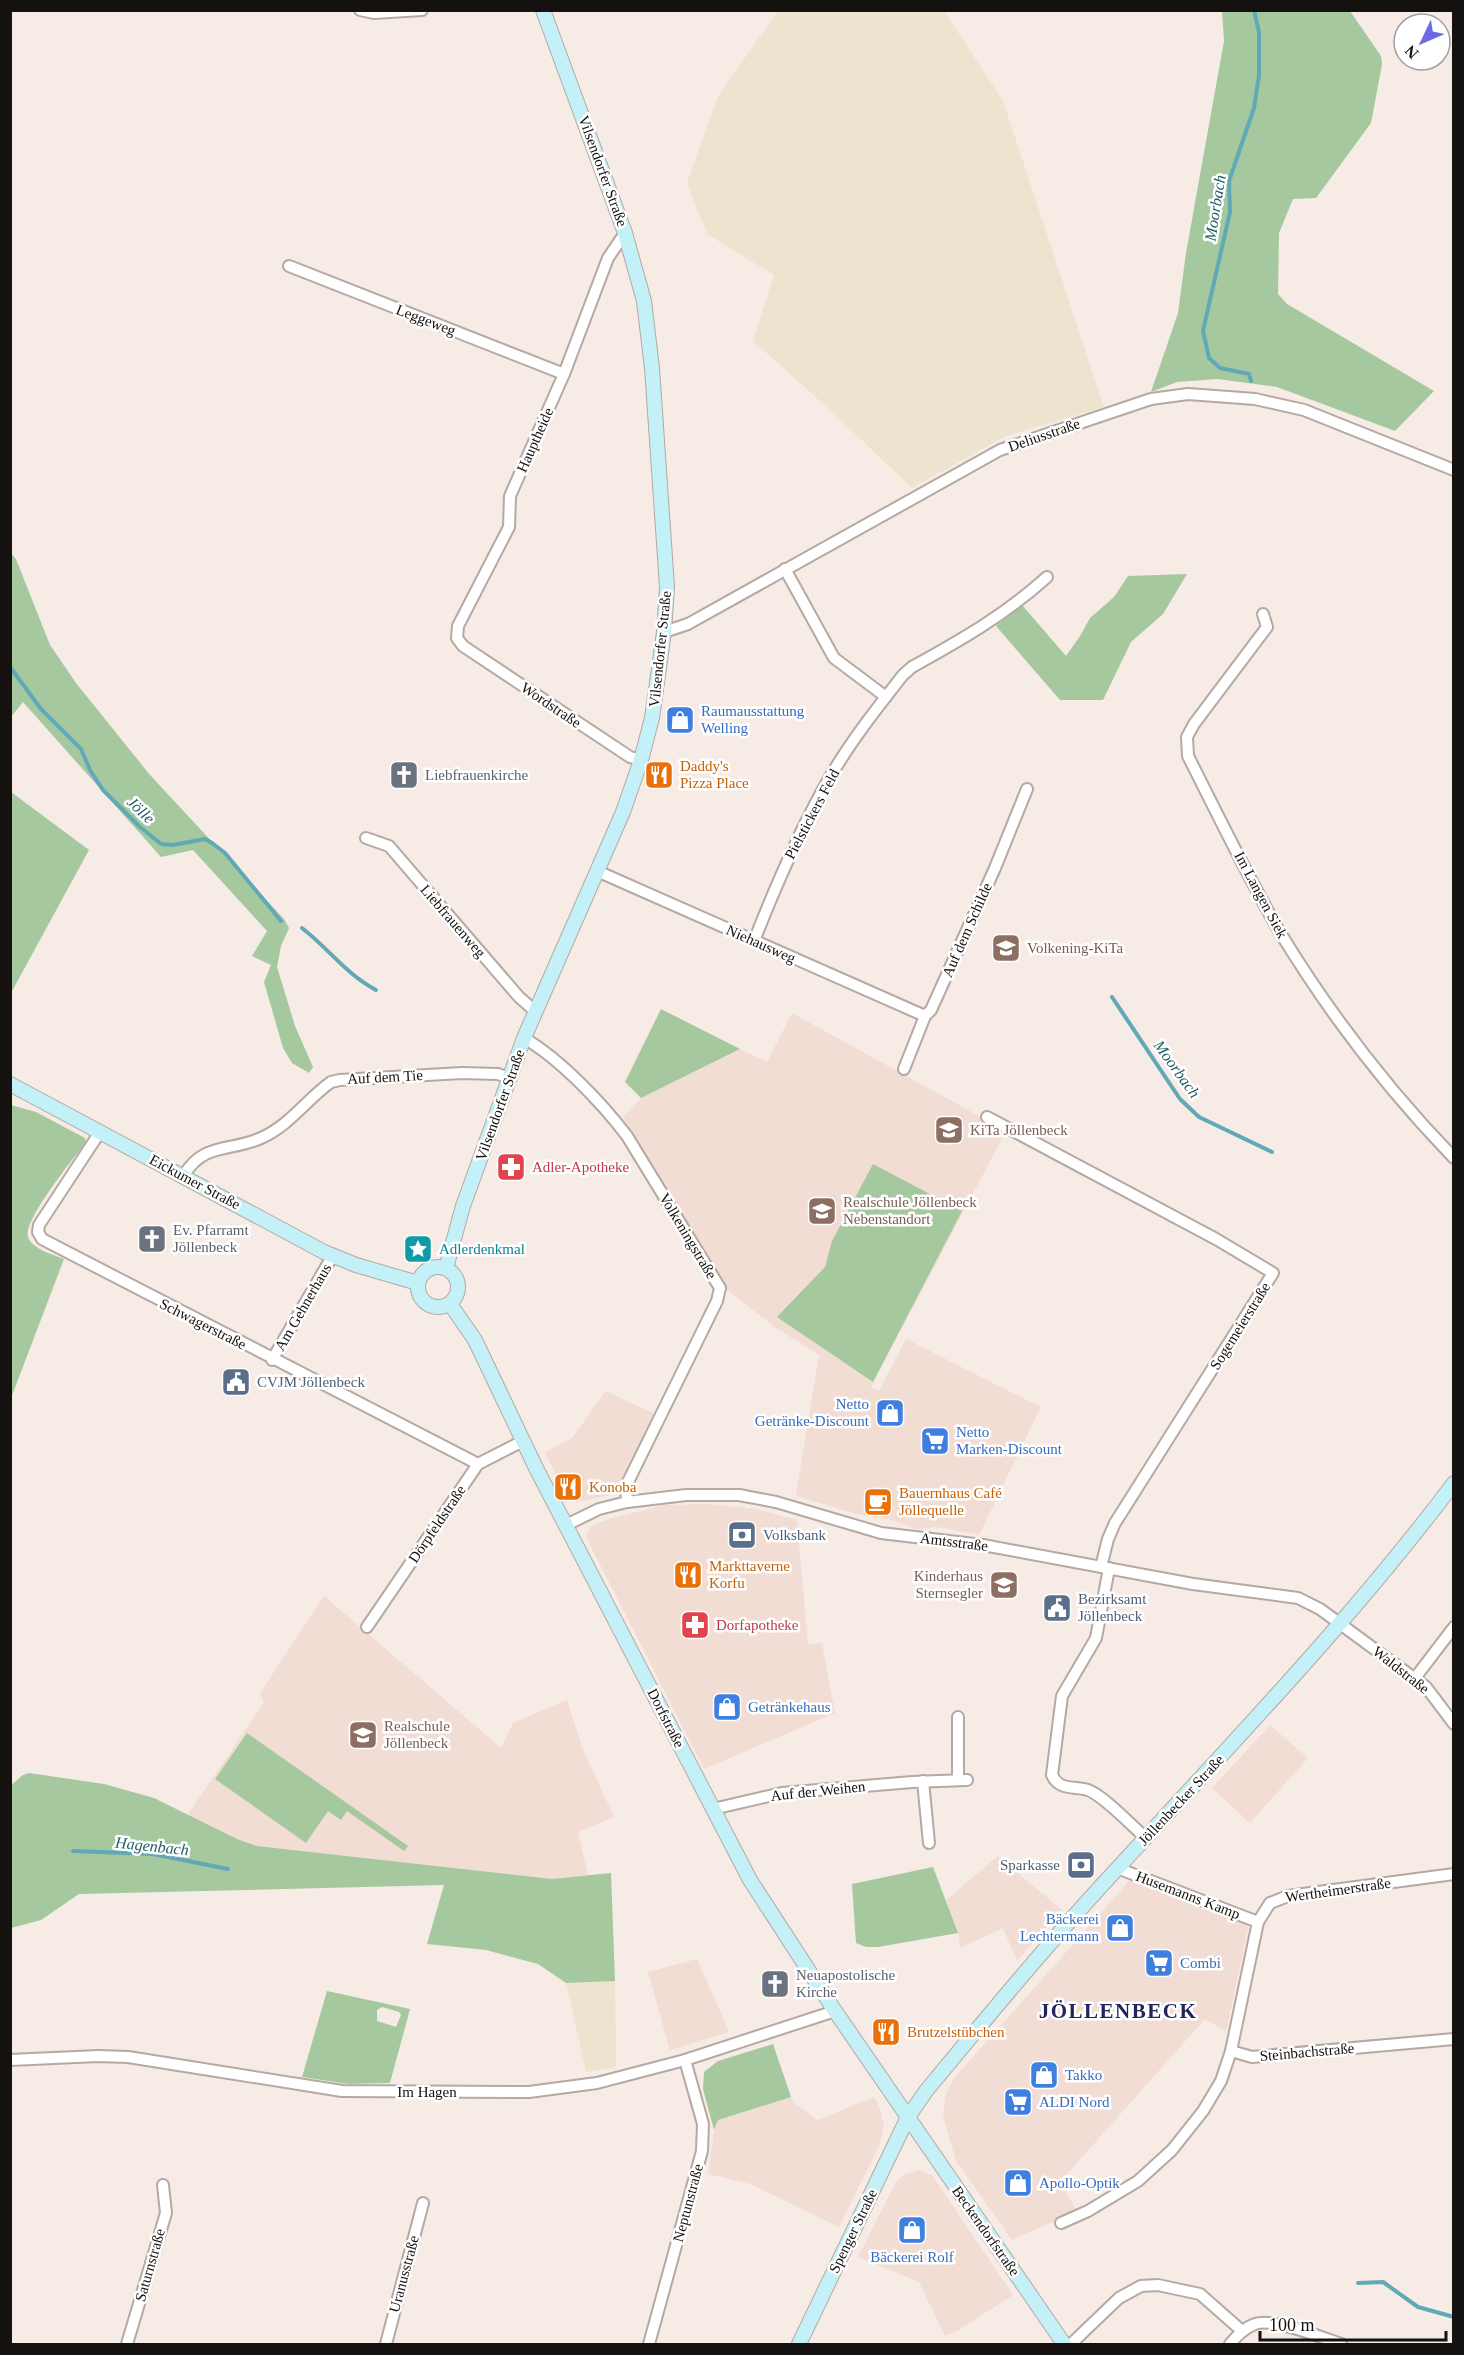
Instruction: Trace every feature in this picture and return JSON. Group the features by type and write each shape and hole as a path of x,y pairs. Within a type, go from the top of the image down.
{"main road":[{"name":"Vilsendorfer Straße","path":"446,1268 463,1206 524,1038 623,812 641,760 652,718 664,632 667,588 652,368 644,301 625,233 543,10"},
{"name":"Eickumer Straße","path":"10,1084 333,1255 356,1265 418,1283"},
{"path":"436,1266 446,1268 454,1273 459,1285 456,1298 450,1304 440,1307 427,1304 418,1292 421,1275 436,1266"},
{"name":"Dorfstraße","path":"450,1304 475,1340 523,1441 750,1880 835,2011 908,2117"},
{"name":"Jöllenbecker Straße","path":"908,2117 954,2056 1040,1954 1340,1623 1454,1483"},
{"name":"Spenger Straße","path":"799,2344 908,2117"},
{"name":"Beckendorfstraße","path":"908,2117 1064,2344"}],"street":[{"path":"360,10 374,13 422,10"},
{"name":"Hauptheide","path":"463,646 457,638 458,626 508,527 510,496 564,374 608,258 625,233"},
{"name":"Leggeweg","path":"288,266 564,374"},
{"name":"Deliusstraße","path":"664,632 688,624 1000,450 1151,399 1188,394 1254,399 1304,410 1454,470"},
{"path":"784,569 834,658 886,697"},
{"name":"Pielstickers Feld","path":"754,941 785,864 830,777 857,735 886,697 912,667 991,622 1047,577"},
{"name":"Im Langen Siek","path":"1263,614 1267,627 1194,724 1187,737 1185,747 1188,756 1281,933 1329,1008 1392,1088 1454,1158"},
{"name":"Wordstraße","path":"463,646 630,757 641,760"},
{"name":"Auf dem Schilde","path":"904,1069 925,1016 931,1010 995,868 1027,789"},
{"name":"Liebfrauenweg","path":"366,838 389,846 519,997 536,1012"},
{"name":"Niehausweg","path":"597,871 925,1016"},
{"name":"Volkeningstraße","path":"524,1038 541,1048 610,1113 627,1136 720,1288 717,1301 626,1486 627,1502"},
{"name":"Auf dem Tie","path":"184,1175 197,1158 208,1151 260,1139 278,1129 331,1082 462,1073 498,1074 509,1078"},
{"name":"Sogemeierstraße","path":"987,1118 1013,1129 1206,1233 1273,1273 1115,1523 1108,1539 1105,1567"},
{"name":"Schwagerstraße","path":"100,1132 39,1225 38,1232 42,1239 272,1360 478,1464"},
{"name":"Am Gehnerhaus","path":"272,1360 333,1255"},
{"name":"Dörpfeldstraße","path":"367,1627 478,1464 523,1441"},
{"name":"Amtsstraße","path":"566,1525 599,1509 627,1502 686,1495 739,1496 776,1502 881,1533 983,1545 1193,1584 1298,1598 1309,1602 1340,1623"},
{"path":"1105,1567 1096,1638 1062,1696 1052,1775 1060,1784 1087,1790 1096,1795 1146,1838"},
{"name":"Waldstraße","path":"1340,1623 1426,1687 1454,1724"},
{"path":"1415,1678 1454,1627"},
{"name":"Auf der Weihen","path":"713,1809 783,1793 923,1781 962,1780 958,1717"},
{"path":"923,1781 929,1843"},
{"name":"Husemanns Kamp","path":"1117,1868 1258,1922"},
{"name":"Wertheimerstraße","path":"1231,2051 1258,1922 1270,1903 1288,1896 1454,1874"},
{"name":"Im Hagen","path":"10,2060 128,2057 342,2091 529,2092 583,2086 685,2060 835,2011"},
{"name":"Steinbachstraße","path":"1231,2051 1252,2056 1454,2039"},
{"path":"1061,2223 1124,2191 1159,2164 1203,2111 1221,2081 1231,2051"},
{"name":"Neptunstraße","path":"649,2344 702,2151 703,2124 685,2060"},
{"name":"Saturnstraße","path":"128,2344 166,2212 164,2185"},
{"name":"Uranusstraße","path":"386,2344 423,2203"},
{"path":"1071,2344 1119,2298 1141,2286 1158,2285 1200,2294 1242,2331"},
{"path":"1230,2344 1242,2331 1257,2322 1270,2323 1341,2344"}],"shaded area":[{"path":"778,11 944,11 1003,101 1104,407 1006,436 912,488 753,341 774,275 707,234 687,183 718,96"},
{"name":"Realschule Jöllenbeck Nebenstandort","path":"792,1013 1006,1131 871,1387 879,1391 906,1339 1041,1407 979,1535 937,1527 916,1529 892,1520 857,1514 796,1496 819,1355 776,1328 727,1290 623,1117 641,1098 740,1049 767,1062"},
{"path":"606,1391 655,1414 615,1494 577,1502 562,1488 545,1452 572,1438"},
{"path":"710,1504 757,1509 797,1520 808,1644 822,1643 835,1713 704,1769 586,1537 591,1526 612,1518 665,1505"},
{"name":"Realschule Jöllenbeck","path":"324,1596 501,1748 513,1723 567,1700 582,1747 614,1817 578,1832 588,1875 552,1879 257,1846 187,1816 264,1702 260,1693"},
{"path":"1270,1725 1308,1758 1250,1823 1212,1788"},
{"path":"998,1856 1062,1910 1017,1961 1003,1928 960,1948 958,1933 946,1900"},
{"path":"1130,1880 1246,1924 1248,1929 1226,2031 1205,2019 1060,2182 1077,2211 1012,2240 956,2161 943,2116 946,2093 956,2076"},
{"path":"697,1959 729,2032 670,2050 648,1972"},
{"path":"615,1981 616,2067 586,2072 566,1983"},
{"path":"791,2097 793,2102 817,2120 874,2097 880,2108 884,2126 880,2144 839,2227 750,2184 708,2174 714,2130 718,2120"},
{"path":"920,2170 932,2175 1013,2295 959,2330 945,2336 919,2282 858,2257 896,2182 905,2174"}],"green space":[{"path":"1222,11 1350,11 1381,56 1382,64 1371,123 1316,198 1293,199 1279,233 1278,294 1287,304 1434,391 1395,431 1277,387 1217,379 1177,382 1151,392 1178,313 1186,253 1224,41"},
{"path":"11,553 16,559 50,645 76,683 150,775 284,919 289,928 281,946 277,967 295,1026 313,1067 309,1073 292,1063 283,1048 264,982 271,965 252,956 267,931 193,850 161,857 23,702 11,717"},
{"path":"1187,574 1163,614 1131,642 1103,700 1060,700 996,626 1022,605 1066,656 1090,618 1114,597 1128,576"},
{"path":"11,792 89,850 11,993"},
{"path":"661,1009 740,1049 641,1098 625,1082"},
{"path":"11,1105 36,1112 85,1138 86,1142 41,1204 29,1229 28,1237 34,1245 64,1259 11,1398"},
{"path":"873,1164 962,1211 873,1382 777,1317 825,1267 832,1241"},
{"path":"247,1733 408,1846 404,1851 347,1811 341,1820 328,1811 306,1843 215,1779"},
{"path":"29,1773 104,1784 154,1798 237,1839 257,1846 552,1879 611,1873 615,1981 566,1983 538,1964 486,1950 427,1944 444,1885 79,1894 41,1920 11,1928 11,1785"},
{"path":"933,1867 958,1933 878,1947 866,1947 856,1943 852,1884"},
{"path":"327,1991 410,2009 390,2083 348,2084 302,2077","holes":["382,2007 399,2012 401,2015 396,2027 377,2021 377,2010"]},
{"path":"773,2044 791,2097 718,2120 714,2130 703,2089 704,2072 718,2061"}],"waterway":[{"name":"Moorbach","path":"1251,381 1249,374 1220,368 1209,358 1203,331 1230,212 1229,181 1254,108 1259,75 1259,32 1254,10"},
{"name":"Jölle","path":"10,667 41,709 81,749 90,770 103,790 140,827 161,844 173,845 205,839 212,843 225,853 281,921"},
{"name":"Jölle","path":"302,928 346,969 376,990"},
{"name":"Moorbach","path":"1112,997 1180,1099 1199,1117 1272,1152"},
{"name":"Hagenbach","path":"73,1851 153,1854 228,1869"},
{"path":"1358,2283 1383,2282 1418,2307 1454,2317"}],"place":[{"name":"Raumausstattung Welling","path":"680,720"},
{"name":"Liebfrauenkirche","path":"404,775"},
{"name":"Daddy's Pizza Place","path":"659,775"},
{"name":"Volkening-KiTa","path":"1006,948"},
{"name":"KiTa Jöllenbeck","path":"949,1130"},
{"name":"Adler-Apotheke","path":"511,1167"},
{"name":"Realschule Jöllenbeck Nebenstandort","path":"822,1211"},
{"name":"Ev. Pfarramt Jöllenbeck","path":"152,1239"},
{"name":"Adlerdenkmal","path":"418,1249"},
{"name":"CVJM Jöllenbeck","path":"236,1382"},
{"name":"Netto Getränke-Discount","path":"890,1413"},
{"name":"Netto Marken-Discount","path":"935,1441"},
{"name":"Konoba","path":"568,1487"},
{"name":"Bauernhaus Café Jöllequelle","path":"878,1502"},
{"name":"Volksbank","path":"742,1535"},
{"name":"Markttaverne Korfu","path":"688,1575"},
{"name":"Kinderhaus Sternsegler","path":"1004,1585"},
{"name":"Bezirksamt Jöllenbeck","path":"1057,1608"},
{"name":"Dorfapotheke","path":"695,1625"},
{"name":"Getränkehaus","path":"727,1707"},
{"name":"Realschule Jöllenbeck","path":"363,1735"},
{"name":"Sparkasse","path":"1081,1865"},
{"name":"Bäckerei Lechtermann","path":"1120,1928"},
{"name":"Combi","path":"1159,1963"},
{"name":"Neuapostolische Kirche","path":"775,1984"},
{"name":"Brutzelstübchen","path":"886,2032"},
{"name":"Takko","path":"1044,2075"},
{"name":"ALDI Nord","path":"1018,2102"},
{"name":"Apollo-Optik","path":"1018,2183"},
{"name":"Bäckerei Rolf","path":"912,2230"}],"district":[{"name":"JÖLLENBECK","path":"1118,2011"}]}
